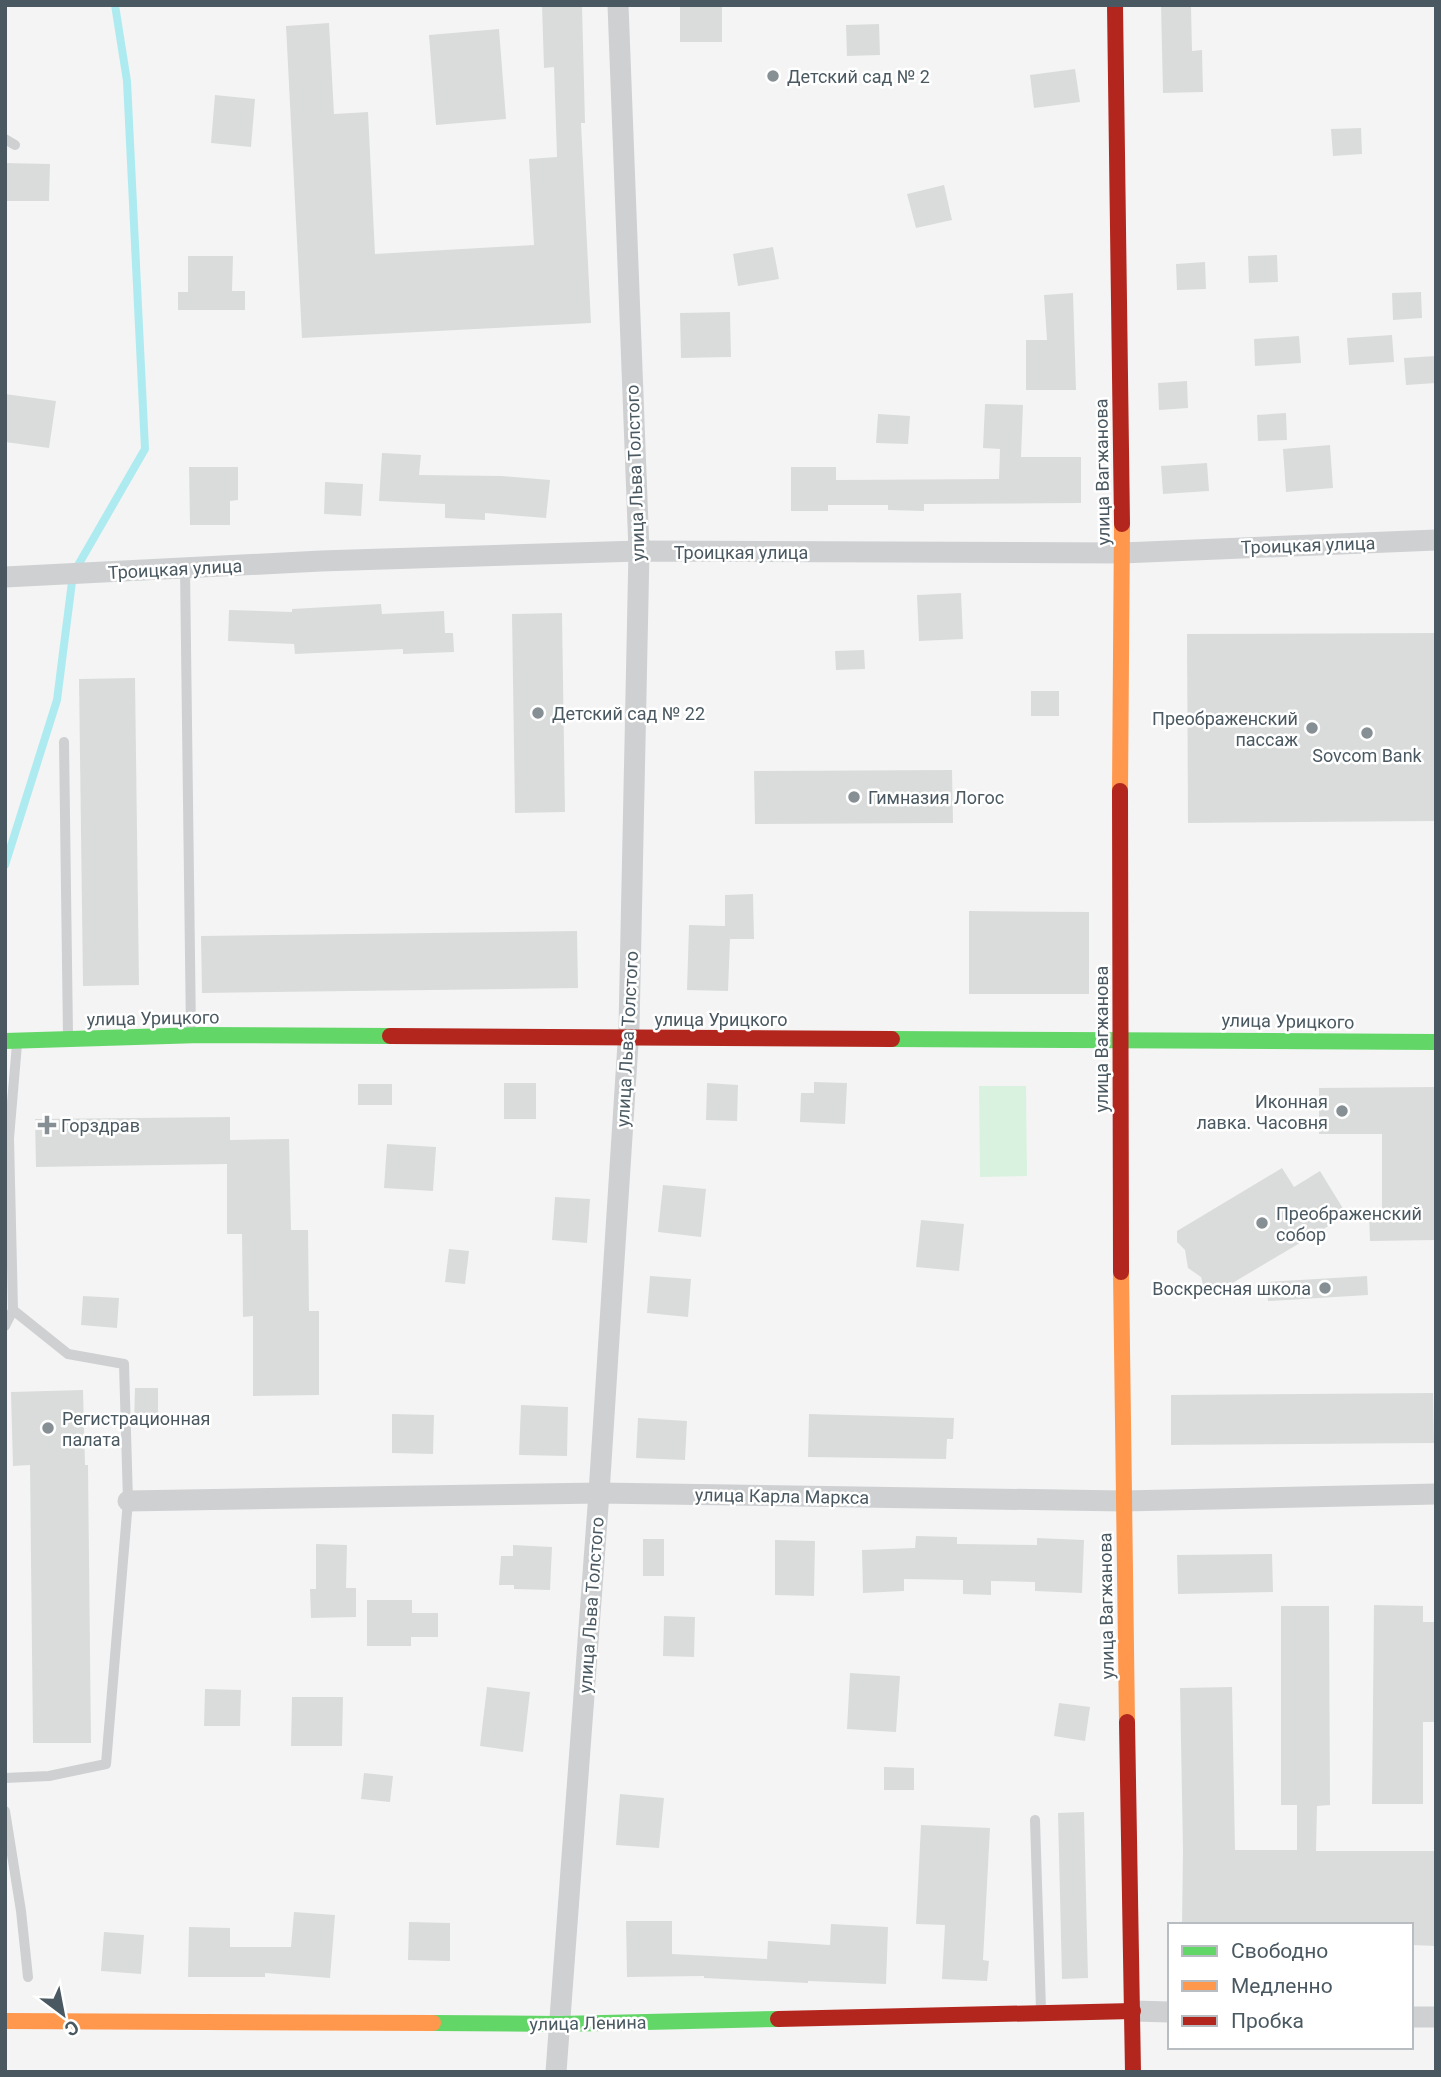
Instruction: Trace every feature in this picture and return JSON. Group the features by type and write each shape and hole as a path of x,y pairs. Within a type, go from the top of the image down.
{"main road":[{"name":"улица Вагжанова","path":"1115,5 1122,553 1120,1040 1123,1501 1133,2072"},
{"name":"улица Урицкого","path":"11,1041 191,1036 1436,1042"},
{"name":"улица Ленина","path":"5,2021 560,2024 1133,2011"}],"street":[{"name":"улица Льва Толстого","path":"556,2072 599,1493 629,1038 639,551 618,5"},
{"name":"Троицкая улица","path":"5,577 334,561 639,551 1122,553 1436,540"},
{"name":"улица Карла Маркса","path":"128,1502 599,1493 1123,1501 1436,1494"},
{"name":"улица Ленина","path":"1133,2011 1168,2012"},
{"path":"1413,2017 1436,2017"}],"lane":[{"path":"185,568 191,1036"},
{"path":"64,743 68,1039"},
{"path":"5,1326 13,1310 9,1138 11,1041"},
{"path":"5,1778 48,1776 106,1764 128,1502 124,1364 68,1354 13,1310"},
{"path":"5,1811 21,1911 28,1977"},
{"path":"1035,1820 1041,2013"}],"green space":[{"path":"979,1086 1026,1086 1027,1176 980,1177"}],"building":[{"path":"542,5 582,5 585,123 581,123 591,323 302,338 286,26 329,23 334,114 368,112 375,254 534,245 529,159 557,157 554,67 544,68"},
{"path":"680,5 722,5 722,42 680,42"},
{"path":"1161,5 1191,5 1192,51 1202,50 1203,92 1163,93"},
{"path":"879,24 880,55 847,56 846,25"},
{"path":"499,29 506,119 436,125 429,35"},
{"path":"1075,69 1080,102 1034,108 1030,75"},
{"path":"215,95 255,99 251,147 211,143"},
{"path":"1361,128 1362,154 1333,156 1331,129"},
{"path":"5,163 50,164 49,201 5,201"},
{"path":"944,185 952,220 916,228 907,194"},
{"path":"773,247 779,279 738,286 733,254"},
{"path":"1277,255 1278,282 1249,283 1248,256"},
{"path":"188,256 233,256 232,291 245,291 245,310 178,310 178,292 188,292"},
{"path":"1205,262 1206,289 1177,290 1176,264"},
{"path":"1421,292 1422,318 1393,320 1392,293"},
{"path":"1073,293 1076,390 1026,390 1026,340 1047,340 1044,295"},
{"path":"730,312 731,357 681,358 680,313"},
{"path":"1392,335 1394,362 1349,365 1347,338"},
{"path":"1299,336 1301,363 1255,366 1254,339"},
{"path":"1436,356 1436,383 1406,385 1404,358"},
{"path":"1187,381 1188,408 1159,410 1158,383"},
{"path":"5,394 56,401 49,448 5,442"},
{"path":"985,404 1023,405 1021,457 1081,457 1081,503 924,504 924,511 888,510 888,505 828,505 828,511 791,511 791,467 836,467 836,480 999,479 1000,449 983,448"},
{"path":"1286,413 1287,440 1258,441 1257,415"},
{"path":"878,414 910,416 908,444 876,443"},
{"path":"1330,445 1333,488 1286,492 1283,449"},
{"path":"382,453 421,455 419,475 502,476 550,480 546,518 485,513 485,520 445,518 445,504 379,501"},
{"path":"1207,463 1209,491 1163,494 1161,466"},
{"path":"189,467 238,467 238,500 230,501 230,525 190,525"},
{"path":"325,482 363,484 361,516 324,514"},
{"path":"961,593 963,639 919,641 917,595"},
{"path":"381,604 382,614 444,611 445,633 453,633 454,652 403,654 403,649 295,654 294,644 228,641 229,610 292,612 292,609"},
{"name":"Детский сад № 22","path":"562,613 565,812 515,813 512,614"},
{"name":"Преображенский пассаж","path":"1436,633 1436,821 1188,823 1187,634"},
{"path":"864,650 865,669 836,670 835,651"},
{"path":"135,678 139,985 83,986 79,679"},
{"path":"1031,691 1059,691 1059,716 1031,716"},
{"name":"Гимназия Логос","path":"952,770 953,823 755,824 754,771"},
{"path":"753,894 754,939 730,939 728,991 687,990 689,925 725,926 725,895"},
{"path":"969,911 1089,912 1089,994 969,994"},
{"path":"577,931 578,988 202,993 201,936"},
{"path":"814,1082 847,1083 845,1124 800,1122 801,1093 814,1093"},
{"path":"504,1083 536,1083 536,1119 504,1119"},
{"path":"707,1083 738,1085 737,1121 706,1120"},
{"path":"358,1084 392,1084 392,1105 358,1105"},
{"path":"1436,1087 1436,1240 1370,1241 1369,1214 1382,1213 1382,1134 1319,1134 1319,1088"},
{"path":"230,1117 230,1140 289,1139 291,1230 308,1230 309,1311 319,1311 319,1395 253,1396 253,1316 243,1317 242,1234 227,1234 227,1164 36,1167 35,1119"},
{"path":"387,1144 436,1147 433,1191 384,1188"},
{"name":"Преображенский собор","path":"1282,1168 1294,1187 1320,1171 1347,1215 1214,1294 1204,1288 1201,1277 1188,1268 1185,1250 1177,1242 1177,1231"},
{"path":"663,1185 706,1189 701,1237 658,1232"},
{"path":"555,1197 590,1199 587,1243 552,1240"},
{"path":"921,1220 964,1224 959,1271 916,1267"},
{"path":"449,1249 469,1251 465,1284 445,1282"},
{"path":"650,1276 691,1279 688,1317 647,1313"},
{"name":"Воскресная школа","path":"1367,1276 1368,1295 1268,1301 1266,1282"},
{"path":"83,1296 119,1298 117,1328 81,1325"},
{"path":"135,1388 158,1388 158,1425 134,1424"},
{"path":"83,1390 85,1465 88,1465 91,1743 33,1743 30,1465 13,1466 11,1392"},
{"path":"1433,1393 1434,1443 1171,1445 1171,1395"},
{"path":"521,1405 568,1407 567,1456 519,1455"},
{"path":"392,1414 434,1415 433,1454 392,1453"},
{"path":"809,1414 954,1418 953,1439 947,1439 946,1459 808,1457"},
{"path":"638,1418 687,1421 685,1460 636,1458"},
{"path":"916,1536 957,1537 957,1544 1037,1545 1037,1538 1084,1540 1082,1593 1035,1591 1035,1582 991,1581 991,1595 963,1594 963,1580 904,1579 904,1591 863,1593 862,1550 915,1548"},
{"path":"643,1539 664,1539 664,1576 643,1576"},
{"path":"775,1540 815,1541 814,1596 775,1595"},
{"path":"316,1544 347,1545 346,1588 356,1588 356,1617 311,1618 310,1589 316,1589"},
{"path":"513,1545 552,1547 550,1590 514,1589 514,1585 499,1585 501,1556 513,1556"},
{"path":"1272,1554 1273,1592 1178,1594 1177,1555"},
{"path":"367,1600 412,1600 412,1613 438,1613 438,1637 411,1637 411,1646 367,1646"},
{"path":"1374,1605 1423,1606 1423,1622 1436,1622 1436,1722 1423,1722 1423,1804 1372,1804"},
{"path":"1281,1606 1329,1606 1330,1805 1317,1806 1316,1851 1436,1851 1436,1946 1413,1945 1413,1923 1182,1923 1180,1688 1232,1687 1235,1850 1297,1850 1297,1805 1281,1805"},
{"path":"664,1616 695,1617 694,1657 663,1656"},
{"path":"850,1673 900,1676 896,1732 847,1729"},
{"path":"487,1687 530,1692 523,1752 480,1746"},
{"path":"205,1689 241,1690 240,1726 204,1726"},
{"path":"292,1697 343,1697 342,1746 291,1746"},
{"path":"1059,1703 1090,1707 1085,1741 1054,1736"},
{"path":"884,1767 914,1768 914,1790 884,1790"},
{"path":"364,1773 393,1776 390,1802 361,1799"},
{"path":"620,1794 664,1798 659,1848 616,1845"},
{"path":"1084,1812 1088,1978 1062,1979 1058,1813"},
{"path":"921,1825 990,1828 983,1960 989,1961 987,1981 942,1979 945,1925 916,1924"},
{"path":"294,1912 335,1915 330,1978 265,1973 265,1977 188,1977 189,1927 230,1928 230,1947 291,1947"},
{"path":"626,1921 672,1921 672,1954 767,1959 768,1941 830,1945 831,1924 888,1927 886,1984 808,1983 704,1976 627,1977"},
{"path":"409,1922 450,1923 450,1961 408,1960"},
{"path":"104,1932 144,1935 141,1974 101,1971"}],"waterway":[{"path":"5,865 57,700 73,574 145,449 127,81 115,5"}],"traffic: fast":[{"path":"5,1041 201,1035 390,1036"},
{"path":"892,1039 1436,1042"},
{"path":"433,2023 560,2024 778,2019"}],"traffic: slow":[{"path":"1120,791 1122,524"},
{"path":"1121,1272 1127,1722"},
{"path":"5,2021 433,2023"}],"traffic: jam":[{"path":"1115,5 1122,524"},
{"path":"1120,791 1121,1272"},
{"path":"390,1036 892,1039"},
{"path":"1127,1722 1133,2072"},
{"path":"778,2019 1133,2011"}],"place":[{"name":"Детский сад № 2","path":"773,76"},
{"name":"Детский сад № 22","path":"538,713"},
{"name":"Преображенский пассаж","path":"1312,728"},
{"name":"Sovcom Bank","path":"1367,733"},
{"name":"Гимназия Логос","path":"854,797"},
{"name":"Иконная лавка. Часовня","path":"1342,1111"},
{"name":"Горздрав","path":"47,1125"},
{"name":"Преображенский собор","path":"1262,1223"},
{"name":"Воскресная школа","path":"1325,1288"},
{"name":"Регистрационная палата","path":"48,1428"}]}
